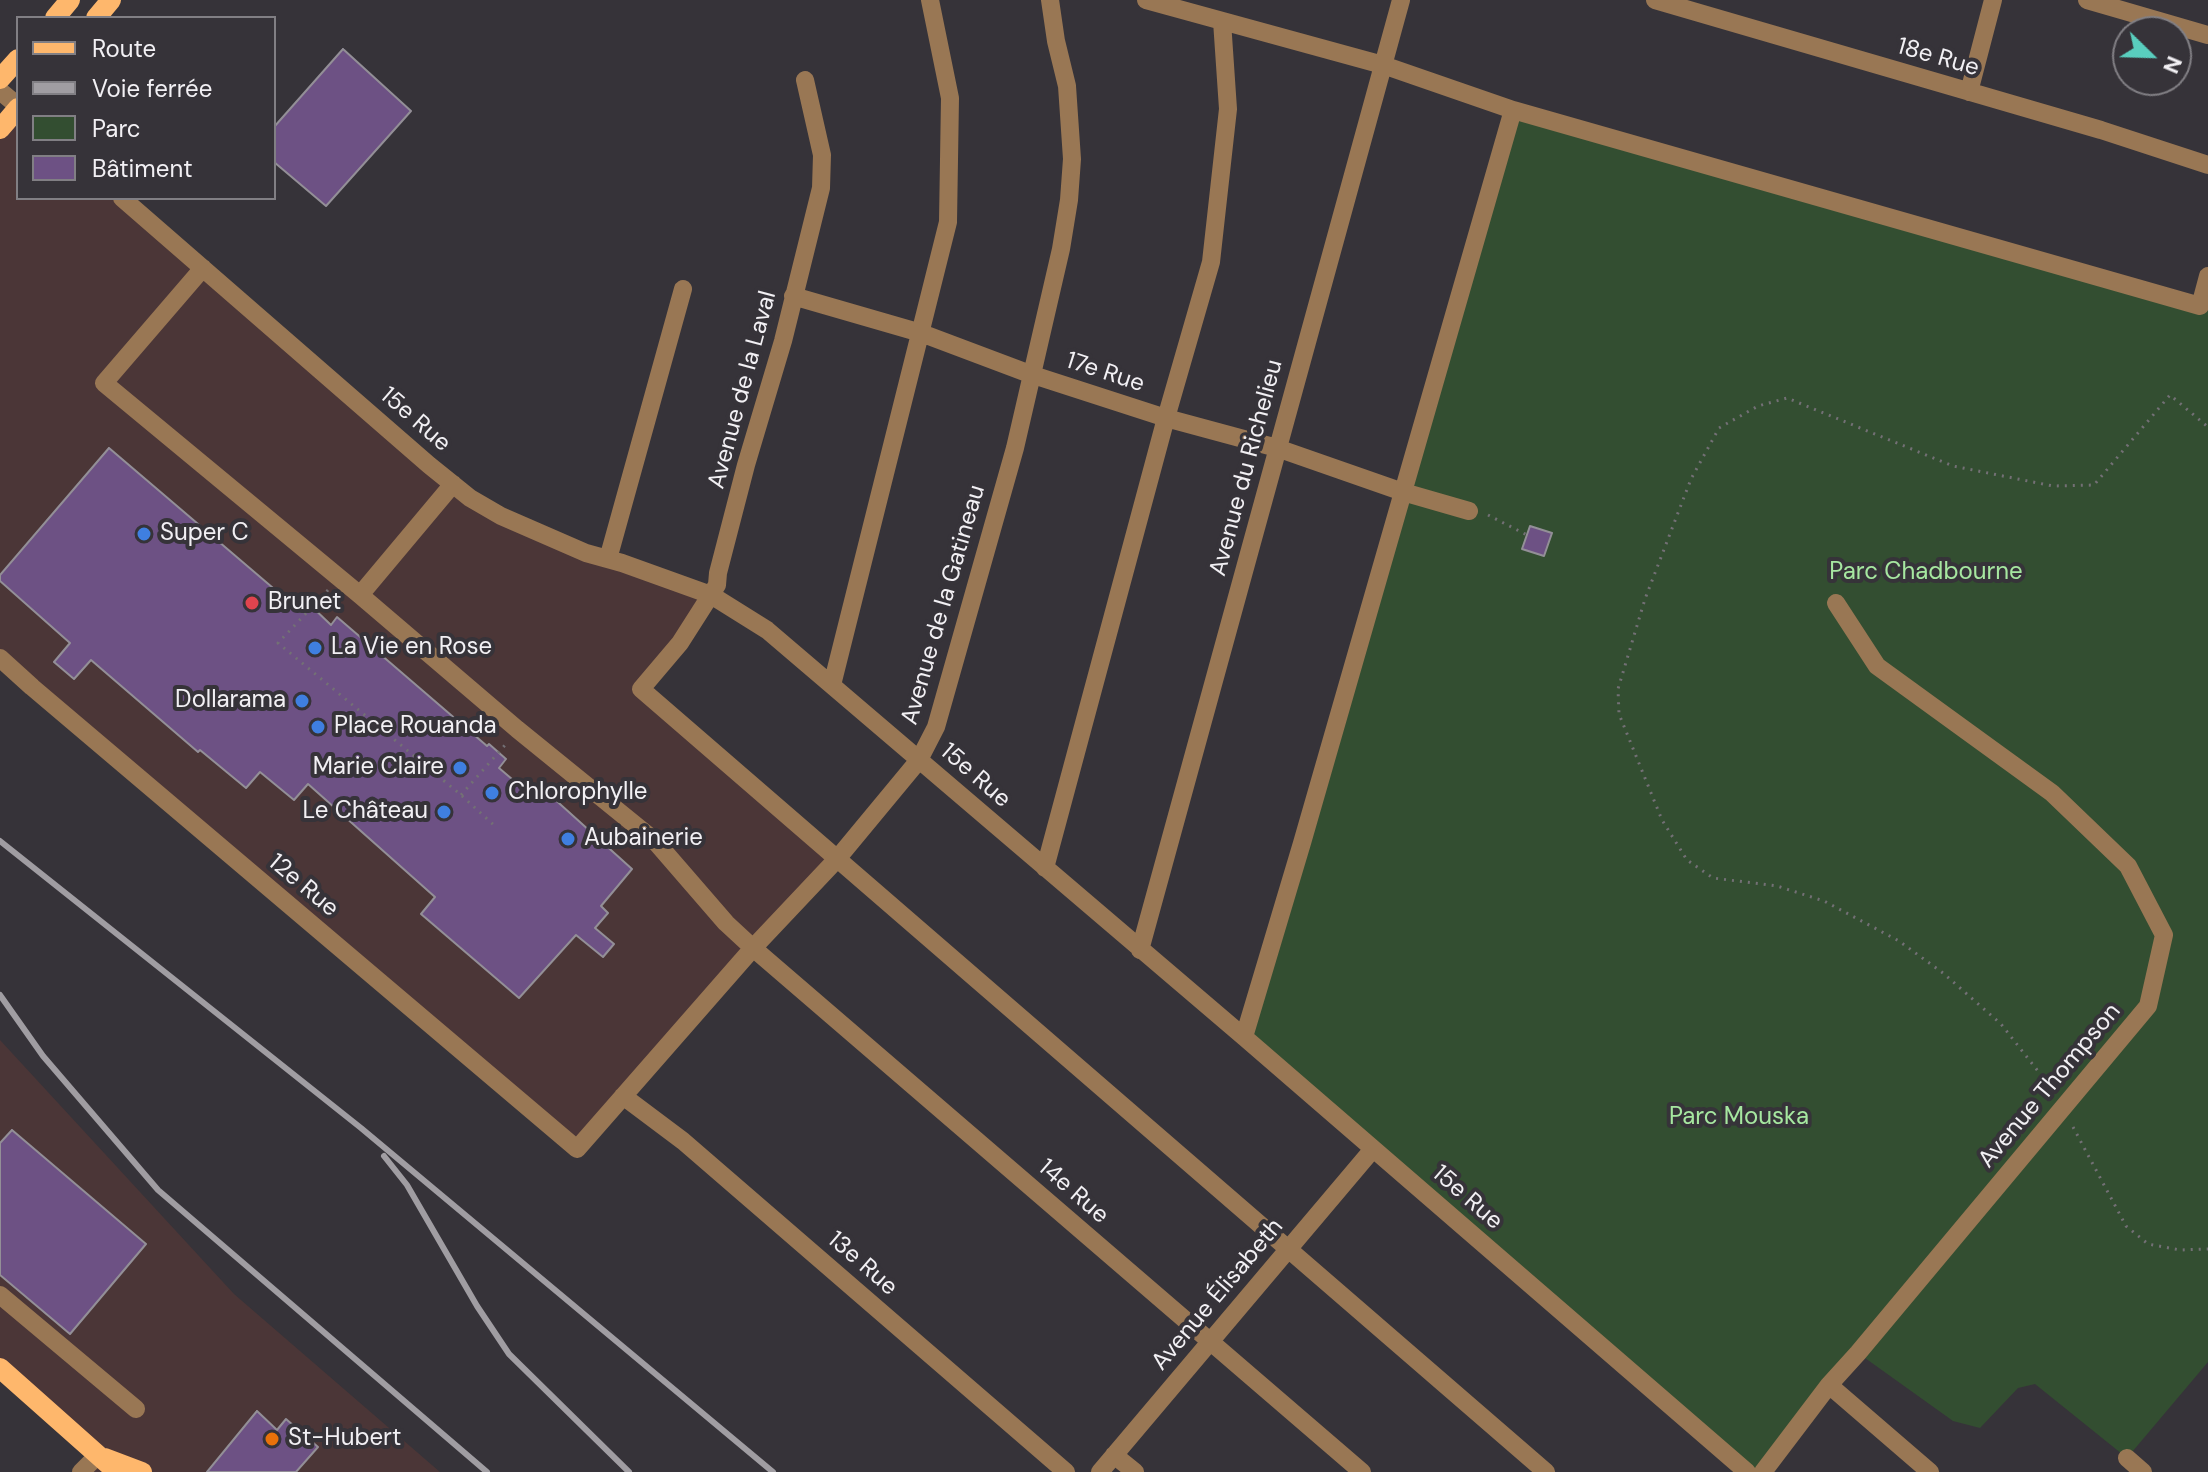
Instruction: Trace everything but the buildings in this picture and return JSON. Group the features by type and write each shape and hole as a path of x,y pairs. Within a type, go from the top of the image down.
{"main road":[{"path":"57,16 70,0"},
{"path":"98,16 111,0"},
{"path":"0,79 16,61"},
{"path":"0,129 16,109"},
{"path":"0,1368 117,1472"},
{"path":"98,1455 142,1472"}],"street":[{"path":"832,685 948,222 950,98 930,0"},
{"name":"Avenue de la Gatineau","path":"577,1149 753,948 837,859 919,760 936,727 1015,448 1061,249 1069,200 1072,159 1067,86 1050,0"},
{"path":"1146,0 1383,65 1513,110 2200,306 2208,276"},
{"name":"Avenue du Richelieu","path":"1140,950 1401,0"},
{"name":"18e Rue","path":"1655,0 2101,130 2208,165"},
{"path":"1969,92 1993,0"},
{"path":"2087,0 2208,35"},
{"path":"1045,868 1211,262 1228,109 1222,21"},
{"name":"Avenue de la Laval","path":"805,80 822,155 821,188 783,341 746,465 717,585 680,643 641,689 837,859"},
{"path":"0,91 16,105"},
{"path":"1244,1037 1513,110"},
{"name":"15e Rue","path":"124,200 470,498 501,516 586,553 711,595 767,630 1747,1472"},
{"name":"14e Rue","path":"203,268 104,383 655,841 726,923 753,948 1362,1472"},
{"path":"608,559 683,289"},
{"name":"17e Rue","path":"793,296 921,333 1030,374 1166,418 1277,448 1403,492 1469,511"},
{"path":"360,595 453,484"},
{"name":"Avenue Thompson","path":"1763,1472 1829,1385 2148,1006 2164,935 2128,866 2052,793 1877,666 1836,603"},
{"name":"12e Rue","path":"0,658 577,1149"},
{"path":"837,859 1546,1472"},
{"name":"13e Rue","path":"623,1096 695,1151 1066,1472"},
{"name":"Avenue Élisabeth","path":"1100,1472 1373,1149"},
{"path":"0,1295 136,1409"},
{"path":"1829,1385 1930,1472"},
{"path":"81,1472 98,1455"},
{"path":"1114,1455 1135,1472"},
{"path":"2127,1458 2143,1472"}],"path":[{"path":"2208,427 2170,395 2094,485 2053,486 1953,466 1787,398 1758,406 1719,428 1691,479 1645,599 1618,689 1619,714 1662,820 1687,860 1713,878 1777,886 1824,901 1899,941 1943,973 2001,1024 2050,1085 2126,1226 2148,1244 2180,1250 2208,1249"},
{"path":"1493,516 1527,535"},
{"path":"339,578 278,643 497,828"},
{"path":"461,795 517,729"}],"shaded area":[{"name":"Place Rouanda","path":"16,110 16,200 124,200 470,498 703,593 642,690 837,859 577,1149 0,658 0,129"},
{"path":"0,1040 234,1294 440,1472 81,1472 95,1443 0,1358"}],"green space":[{"name":"Parc Mouska","path":"1513,110 2200,306 2208,311 2208,1362 2127,1458 2035,1384 2018,1388 1980,1428 1953,1421 1858,1353 1763,1472 1747,1472 1244,1037"}],"railway":[{"path":"0,841 361,1128 773,1472"},
{"path":"0,995 43,1056 158,1190 487,1472"},
{"path":"384,1156 407,1185 477,1306 509,1354 629,1472"}],"place":[{"name":"Super C","path":"144,534"},
{"name":"Brunet","path":"252,603"},
{"name":"La Vie en Rose","path":"315,648"},
{"name":"Dollarama","path":"302,701"},
{"name":"Place Rouanda","path":"318,727"},
{"name":"Marie Claire","path":"460,768"},
{"name":"Chlorophylle","path":"492,793"},
{"name":"Le Château","path":"444,812"},
{"name":"Aubainerie","path":"568,839"},
{"name":"St-Hubert","path":"272,1439"}],"park label":[{"name":"Parc Chadbourne","path":"1926,573"}]}
